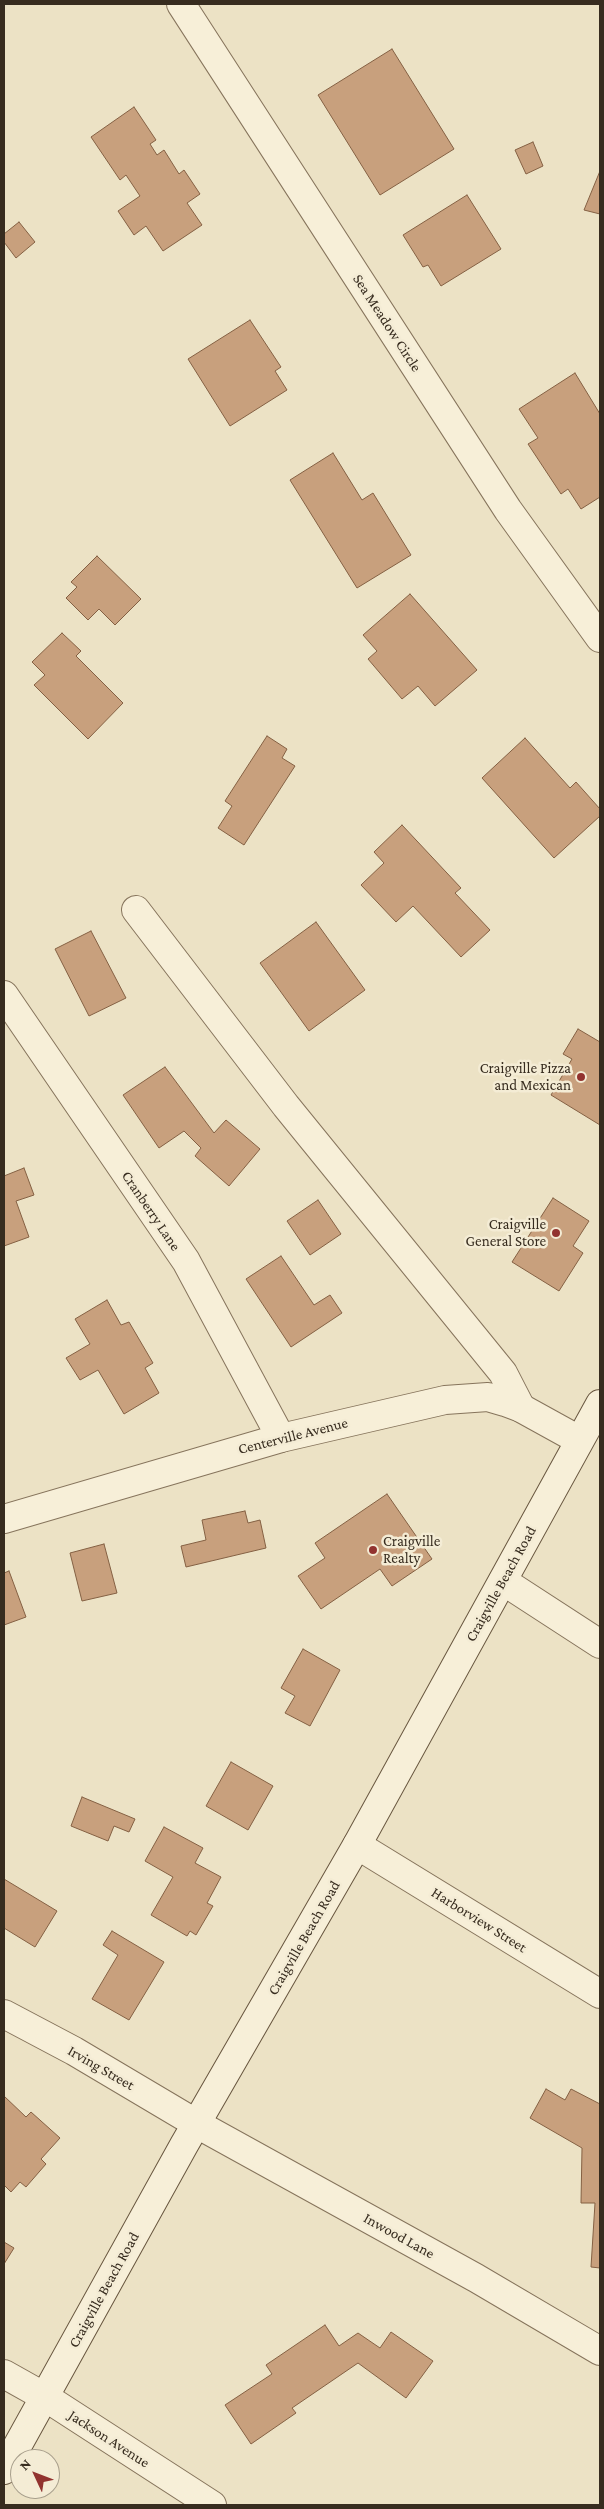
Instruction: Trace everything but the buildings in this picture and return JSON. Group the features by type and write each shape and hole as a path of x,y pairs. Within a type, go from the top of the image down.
{"street":[{"name":"Sea Meadow Circle","path":"181,4 508,510 600,638"},
{"path":"136,910 286,1106 503,1373 521,1408"},
{"name":"Cranberry Lane","path":"4,995 186,1261 280,1438"},
{"name":"Centerville Avenue","path":"4,1519 280,1438 445,1400 488,1398 521,1408 580,1440"},
{"name":"Craigville Beach Road","path":"4,2470 197,2124 357,1845 600,1404"},
{"path":"503,1581 600,1644"},
{"name":"Harborview Street","path":"357,1845 600,1994"},
{"name":"Irving Street","path":"4,2014 74,2051 197,2124"},
{"name":"Inwood Lane","path":"197,2124 476,2278 600,2351"},
{"name":"Jackson Avenue","path":"4,2374 45,2397 212,2505"}],"place":[{"name":"Craigville Pizza and Mexican","path":"581,1077"},
{"name":"Craigville General Store","path":"556,1233"},
{"name":"Craigville Realty","path":"373,1550"}]}
